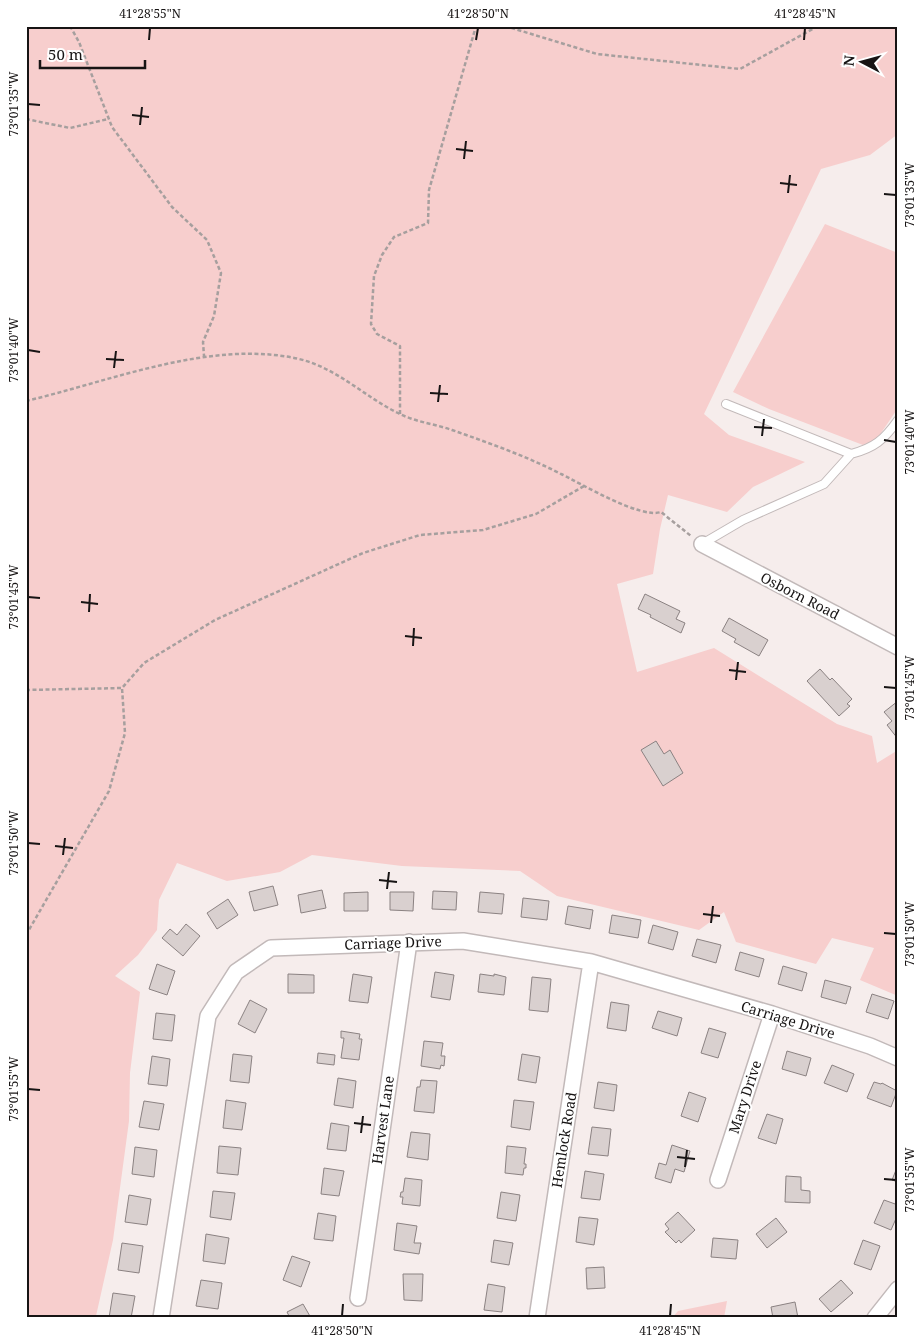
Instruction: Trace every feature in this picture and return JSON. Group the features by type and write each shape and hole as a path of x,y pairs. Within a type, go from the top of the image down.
{"street":[{"name":"Osborn Road","path":"702,544 898,647"},
{"name":"Carriage Drive","path":"161,1318 208,1016 236,972 270,948 463,941 591,962 772,1014 870,1046 898,1058"},
{"name":"Harvest Lane","path":"358,1298 409,942"},
{"name":"Hemlock Road","path":"537,1318 591,962"},
{"name":"Mary Drive","path":"718,1180 772,1014"},
{"path":"875,1318 898,1289"}],"lane":[{"path":"726,404 851,454 869,450 890,431 898,420"},
{"path":"702,544 743,520 824,484 851,454"}],"path":[{"path":"70,26 112,127 172,207 208,240 221,274 214,316 203,342 204,356"},
{"path":"400,414 400,346 377,334 371,324 374,276 382,255 394,237 428,222 429,190 476,26"},
{"path":"505,26 597,54 740,69 818,26"},
{"path":"26,118 70,128 108,119"},
{"path":"26,401 204,356 268,355 301,360 334,373 400,414 452,430 539,463 609,498 647,514 661,512 702,544"},
{"path":"26,935 109,790 125,733 122,688 144,663 215,620 363,553 420,535 483,530 536,514 584,486"},
{"path":"26,690 122,688"}],"shaded area":[{"path":"26,26 898,26 898,134 870,155 821,169 704,414 729,435 805,462 753,487 727,512 668,495 660,529 653,574 617,584 637,672 714,648 837,724 872,736 877,763 898,750 898,996 860,980 874,948 832,938 816,964 736,942 724,912 699,930 557,896 520,871 402,866 312,855 280,872 227,881 177,863 159,900 157,930 138,955 115,976 140,992 130,1073 129,1121 113,1240 96,1316 93,1318 26,1318"},
{"path":"825,224 898,253 898,408 877,439 863,445 769,409 733,392"},
{"path":"727,1301 724,1318 672,1318 678,1311"}],"building":[{"path":"645,594 680,611 676,619 685,623 681,633 638,609"},
{"path":"729,618 768,640 759,656 734,642 736,639 722,631"},
{"path":"820,669 830,680 832,678 852,699 847,704 850,706 839,716 807,681"},
{"path":"898,701 898,739 887,725 892,721 884,712"},
{"path":"656,741 664,754 670,750 683,773 663,786 641,750"},
{"path":"273,886 278,905 254,911 249,892"},
{"path":"322,890 326,908 301,913 298,895"},
{"path":"433,891 457,892 456,910 432,909"},
{"path":"368,892 368,911 344,911 344,893"},
{"path":"390,892 414,892 413,911 390,910"},
{"path":"480,892 504,894 502,914 478,912"},
{"path":"523,898 549,901 547,920 521,917"},
{"path":"228,899 238,915 217,929 207,913"},
{"path":"568,906 593,910 590,929 565,924"},
{"path":"612,915 641,920 638,938 609,933"},
{"path":"186,924 200,936 183,956 162,938 170,929 177,935"},
{"path":"653,925 678,932 673,950 648,943"},
{"path":"697,939 721,945 716,963 692,956"},
{"path":"740,952 764,959 759,977 735,970"},
{"path":"157,964 175,971 167,995 149,989"},
{"path":"783,966 807,973 802,991 778,984"},
{"path":"435,972 454,975 450,1000 431,997"},
{"path":"288,974 314,975 314,993 288,993"},
{"path":"353,974 372,977 368,1003 349,1001"},
{"path":"480,974 494,976 494,974 506,977 504,995 478,992"},
{"path":"532,977 551,979 548,1012 529,1010"},
{"path":"825,980 851,987 846,1004 821,997"},
{"path":"872,994 894,1001 888,1019 866,1012"},
{"path":"250,1000 267,1009 255,1033 238,1024"},
{"path":"611,1002 629,1005 626,1031 607,1028"},
{"path":"658,1011 682,1018 677,1036 652,1028"},
{"path":"156,1013 175,1015 172,1041 153,1039"},
{"path":"709,1028 726,1033 718,1058 701,1053"},
{"path":"341,1031 360,1034 359,1039 362,1039 359,1060 341,1058 344,1038 341,1038"},
{"path":"424,1041 443,1043 441,1056 445,1056 444,1066 441,1065 440,1069 421,1066"},
{"path":"787,1051 811,1058 806,1076 782,1069"},
{"path":"318,1053 335,1055 334,1065 317,1063"},
{"path":"233,1054 252,1056 249,1083 230,1081"},
{"path":"522,1054 540,1057 536,1083 518,1080"},
{"path":"152,1056 170,1059 167,1086 148,1084"},
{"path":"832,1065 854,1074 847,1092 824,1083"},
{"path":"338,1078 356,1081 353,1108 334,1105"},
{"path":"421,1080 437,1081 434,1113 414,1111 417,1087 420,1087"},
{"path":"598,1082 617,1085 614,1111 594,1108"},
{"path":"874,1082 882,1083 897,1091 891,1107 867,1098"},
{"path":"689,1092 706,1098 698,1122 681,1116"},
{"path":"226,1100 246,1103 242,1130 223,1128"},
{"path":"514,1100 534,1102 530,1130 511,1127"},
{"path":"144,1101 164,1104 159,1130 139,1127"},
{"path":"767,1114 783,1119 776,1144 758,1138"},
{"path":"331,1123 349,1126 346,1151 327,1149"},
{"path":"592,1127 611,1129 608,1156 588,1154"},
{"path":"411,1132 430,1134 428,1160 407,1157"},
{"path":"672,1145 690,1151 684,1172 675,1169 671,1183 655,1178 659,1163 666,1165"},
{"path":"219,1146 241,1148 238,1175 217,1173"},
{"path":"507,1146 526,1148 524,1164 526,1164 526,1168 524,1168 523,1175 505,1173"},
{"path":"135,1147 157,1150 154,1177 132,1174"},
{"path":"898,1165 898,1182 892,1180"},
{"path":"324,1168 344,1171 339,1196 321,1194"},
{"path":"585,1171 604,1174 600,1200 581,1198"},
{"path":"786,1176 801,1177 801,1190 810,1191 810,1203 785,1202"},
{"path":"405,1178 422,1180 420,1206 402,1204 403,1197 400,1197 401,1192 403,1192"},
{"path":"213,1191 235,1193 231,1220 210,1217"},
{"path":"501,1192 520,1195 516,1221 497,1218"},
{"path":"129,1195 151,1199 147,1225 125,1222"},
{"path":"884,1200 898,1205 898,1214 891,1230 874,1223"},
{"path":"678,1212 695,1230 681,1243 679,1240 676,1243 665,1232 669,1229 665,1224"},
{"path":"318,1213 336,1216 333,1241 314,1239"},
{"path":"579,1217 598,1219 594,1245 576,1242"},
{"path":"776,1218 787,1232 767,1248 756,1234"},
{"path":"397,1223 417,1226 414,1243 421,1243 419,1254 394,1250"},
{"path":"206,1234 229,1238 225,1264 203,1261"},
{"path":"713,1238 738,1240 736,1259 711,1257"},
{"path":"494,1240 513,1243 509,1265 491,1262"},
{"path":"863,1240 880,1246 871,1270 854,1264"},
{"path":"122,1243 143,1246 139,1273 118,1270"},
{"path":"292,1256 310,1262 301,1287 283,1280"},
{"path":"604,1267 605,1288 587,1289 586,1268"},
{"path":"403,1274 423,1274 422,1301 404,1300"},
{"path":"201,1280 222,1283 218,1309 196,1306"},
{"path":"841,1280 853,1293 831,1312 819,1299"},
{"path":"488,1284 505,1287 502,1312 484,1310"},
{"path":"113,1293 135,1296 131,1318 109,1318"},
{"path":"795,1302 798,1318 773,1318 771,1307"},
{"path":"303,1304 311,1318 290,1318 287,1312"}]}
